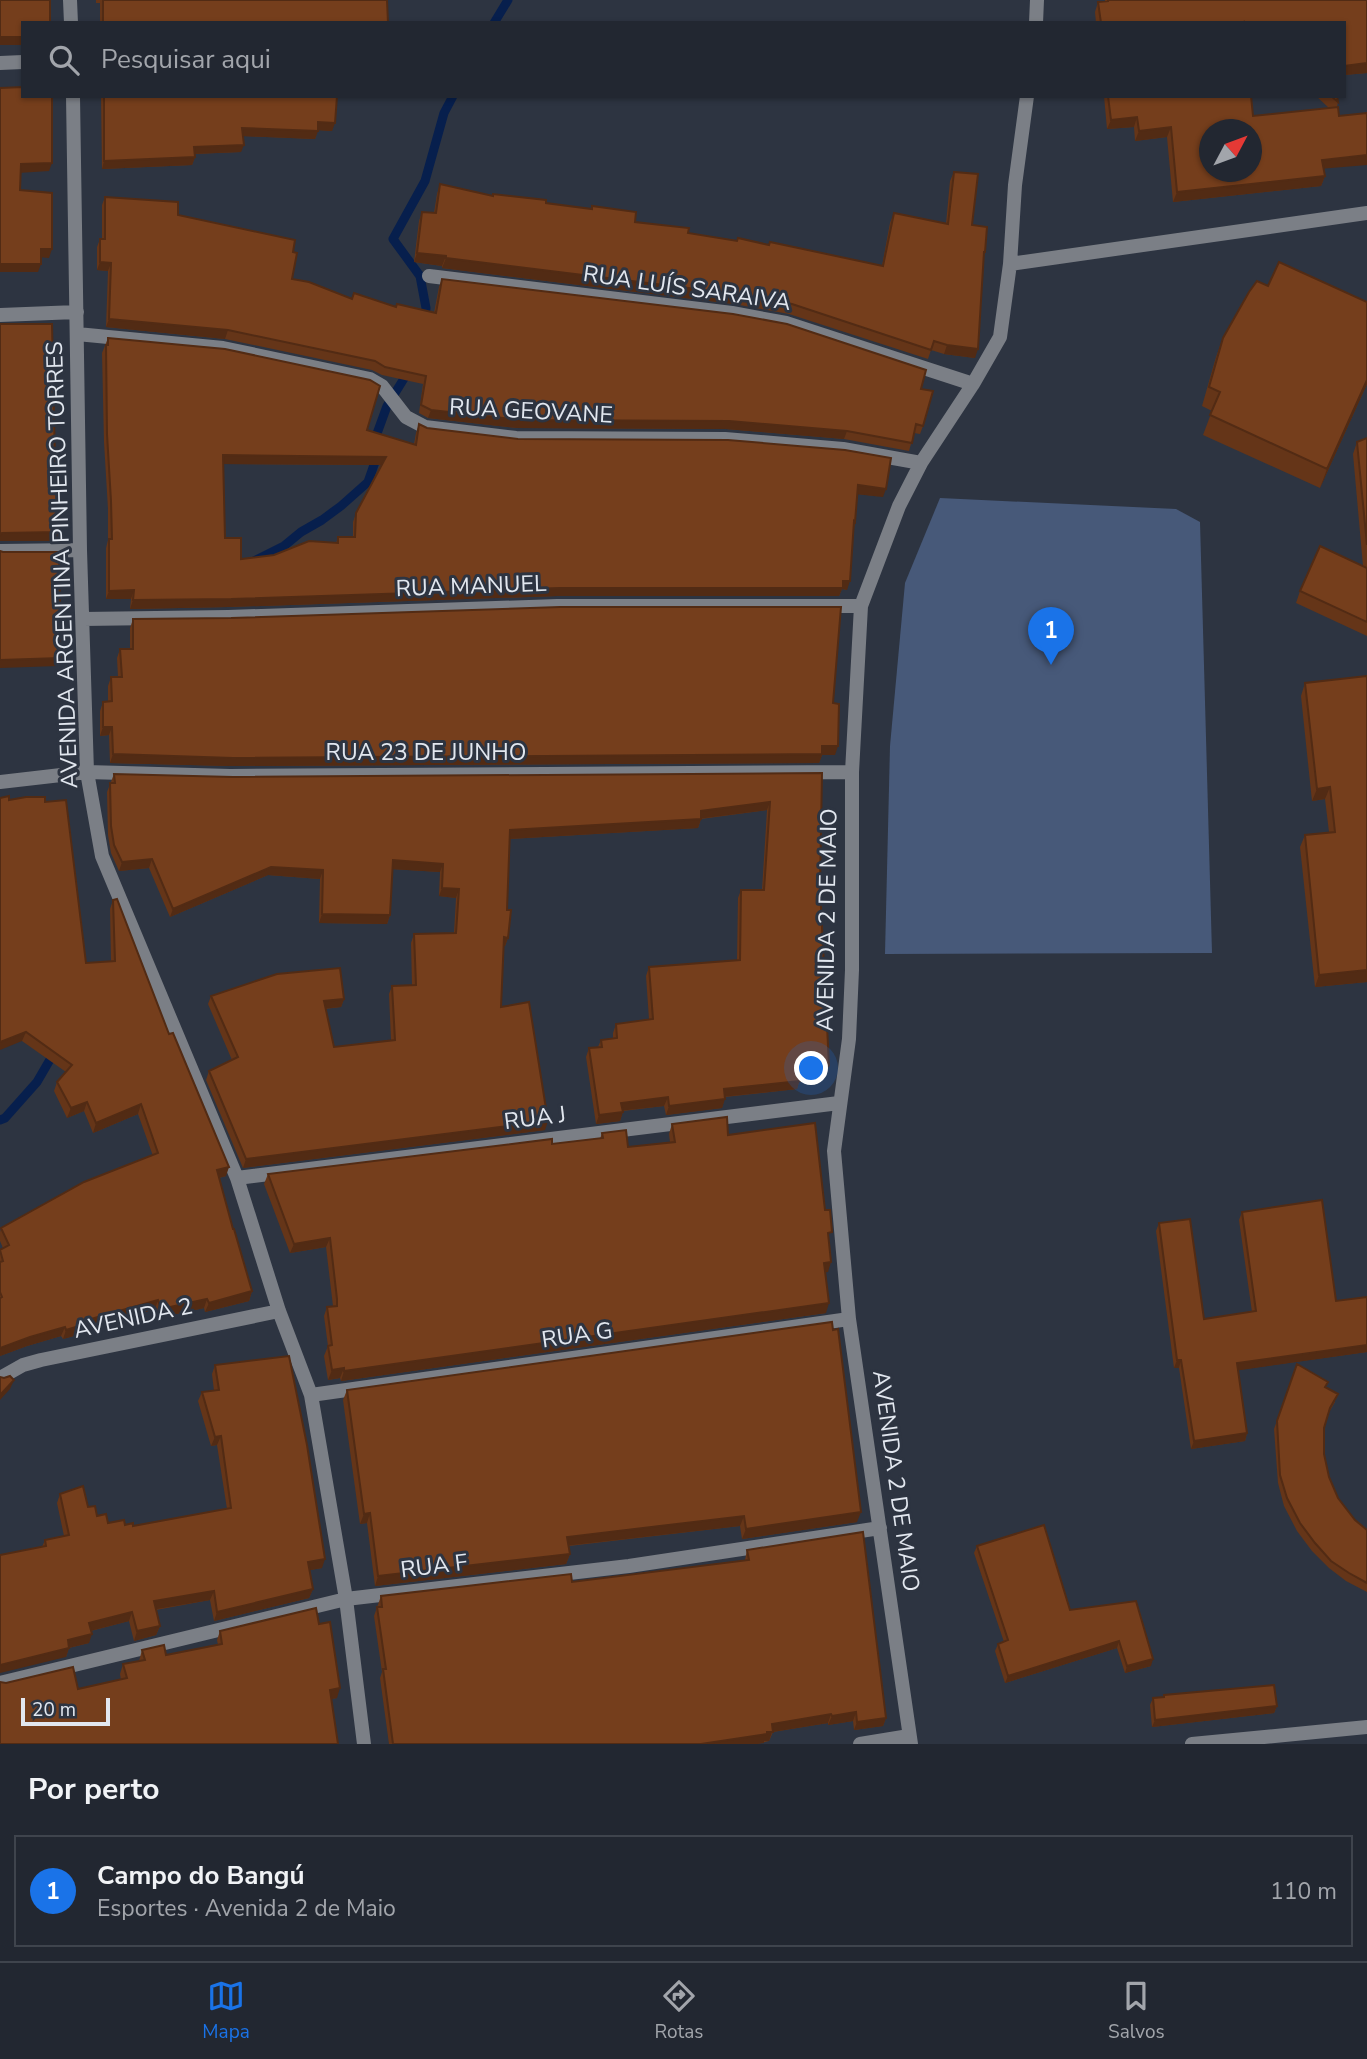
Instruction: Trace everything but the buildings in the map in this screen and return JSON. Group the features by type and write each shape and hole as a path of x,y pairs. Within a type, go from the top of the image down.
{"street":[{"path":"70,0 71,21"},
{"path":"1037,0 1037,21"},
{"path":"0,63 21,62"},
{"name":"AVENIDA ARGENTINA PINHEIRO TORRES","path":"73,98 80,550 87,772 102,856 237,1178 279,1311 311,1395 346,1599 364,1744"},
{"path":"1027,98 1015,185 1010,264 1367,214"},
{"name":"AVENIDA 2 DE MAIO","path":"910,1740 849,1319 834,1151 849,1040 852,970 852,772 861,606 899,506 921,463 1000,337 1010,264"},
{"name":"RUA LUÍS SARAIVA","path":"429,276 732,313 786,323 973,384"},
{"path":"0,315 77,312"},
{"name":"RUA GEOVANE","path":"77,334 223,348 370,379 382,386 406,417 425,428 516,438 724,439 843,449 921,463"},
{"path":"0,551 80,550"},
{"name":"RUA MANUEL","path":"83,620 556,606 861,606"},
{"name":"RUA 23 DE JUNHO","path":"0,782 87,772 230,776 852,772"},
{"name":"RUA J","path":"237,1178 839,1103"},
{"name":"AVENIDA 2","path":"0,1378 23,1365 41,1360 279,1311"},
{"name":"RUA G","path":"311,1395 849,1319"},
{"name":"RUA F","path":"0,1683 346,1599 629,1566 880,1528"},
{"path":"1192,1744 1367,1727"},
{"path":"860,1744 910,1740"}],"shaded area":[{"path":"940,498 1176,509 1200,522 1212,953 885,954 890,746 905,583"}],"waterway":[{"path":"495,21 508,0"},
{"path":"424,322 426,308 420,276 393,239 425,181 444,113 452,98"},
{"path":"254,561 284,546 322,520 368,482 375,462 375,439 387,406 408,372"},
{"path":"0,1120 5,1118 37,1082 55,1051"}],"place":[{"name":"Campo do Bangú","path":"1051,665"}]}
